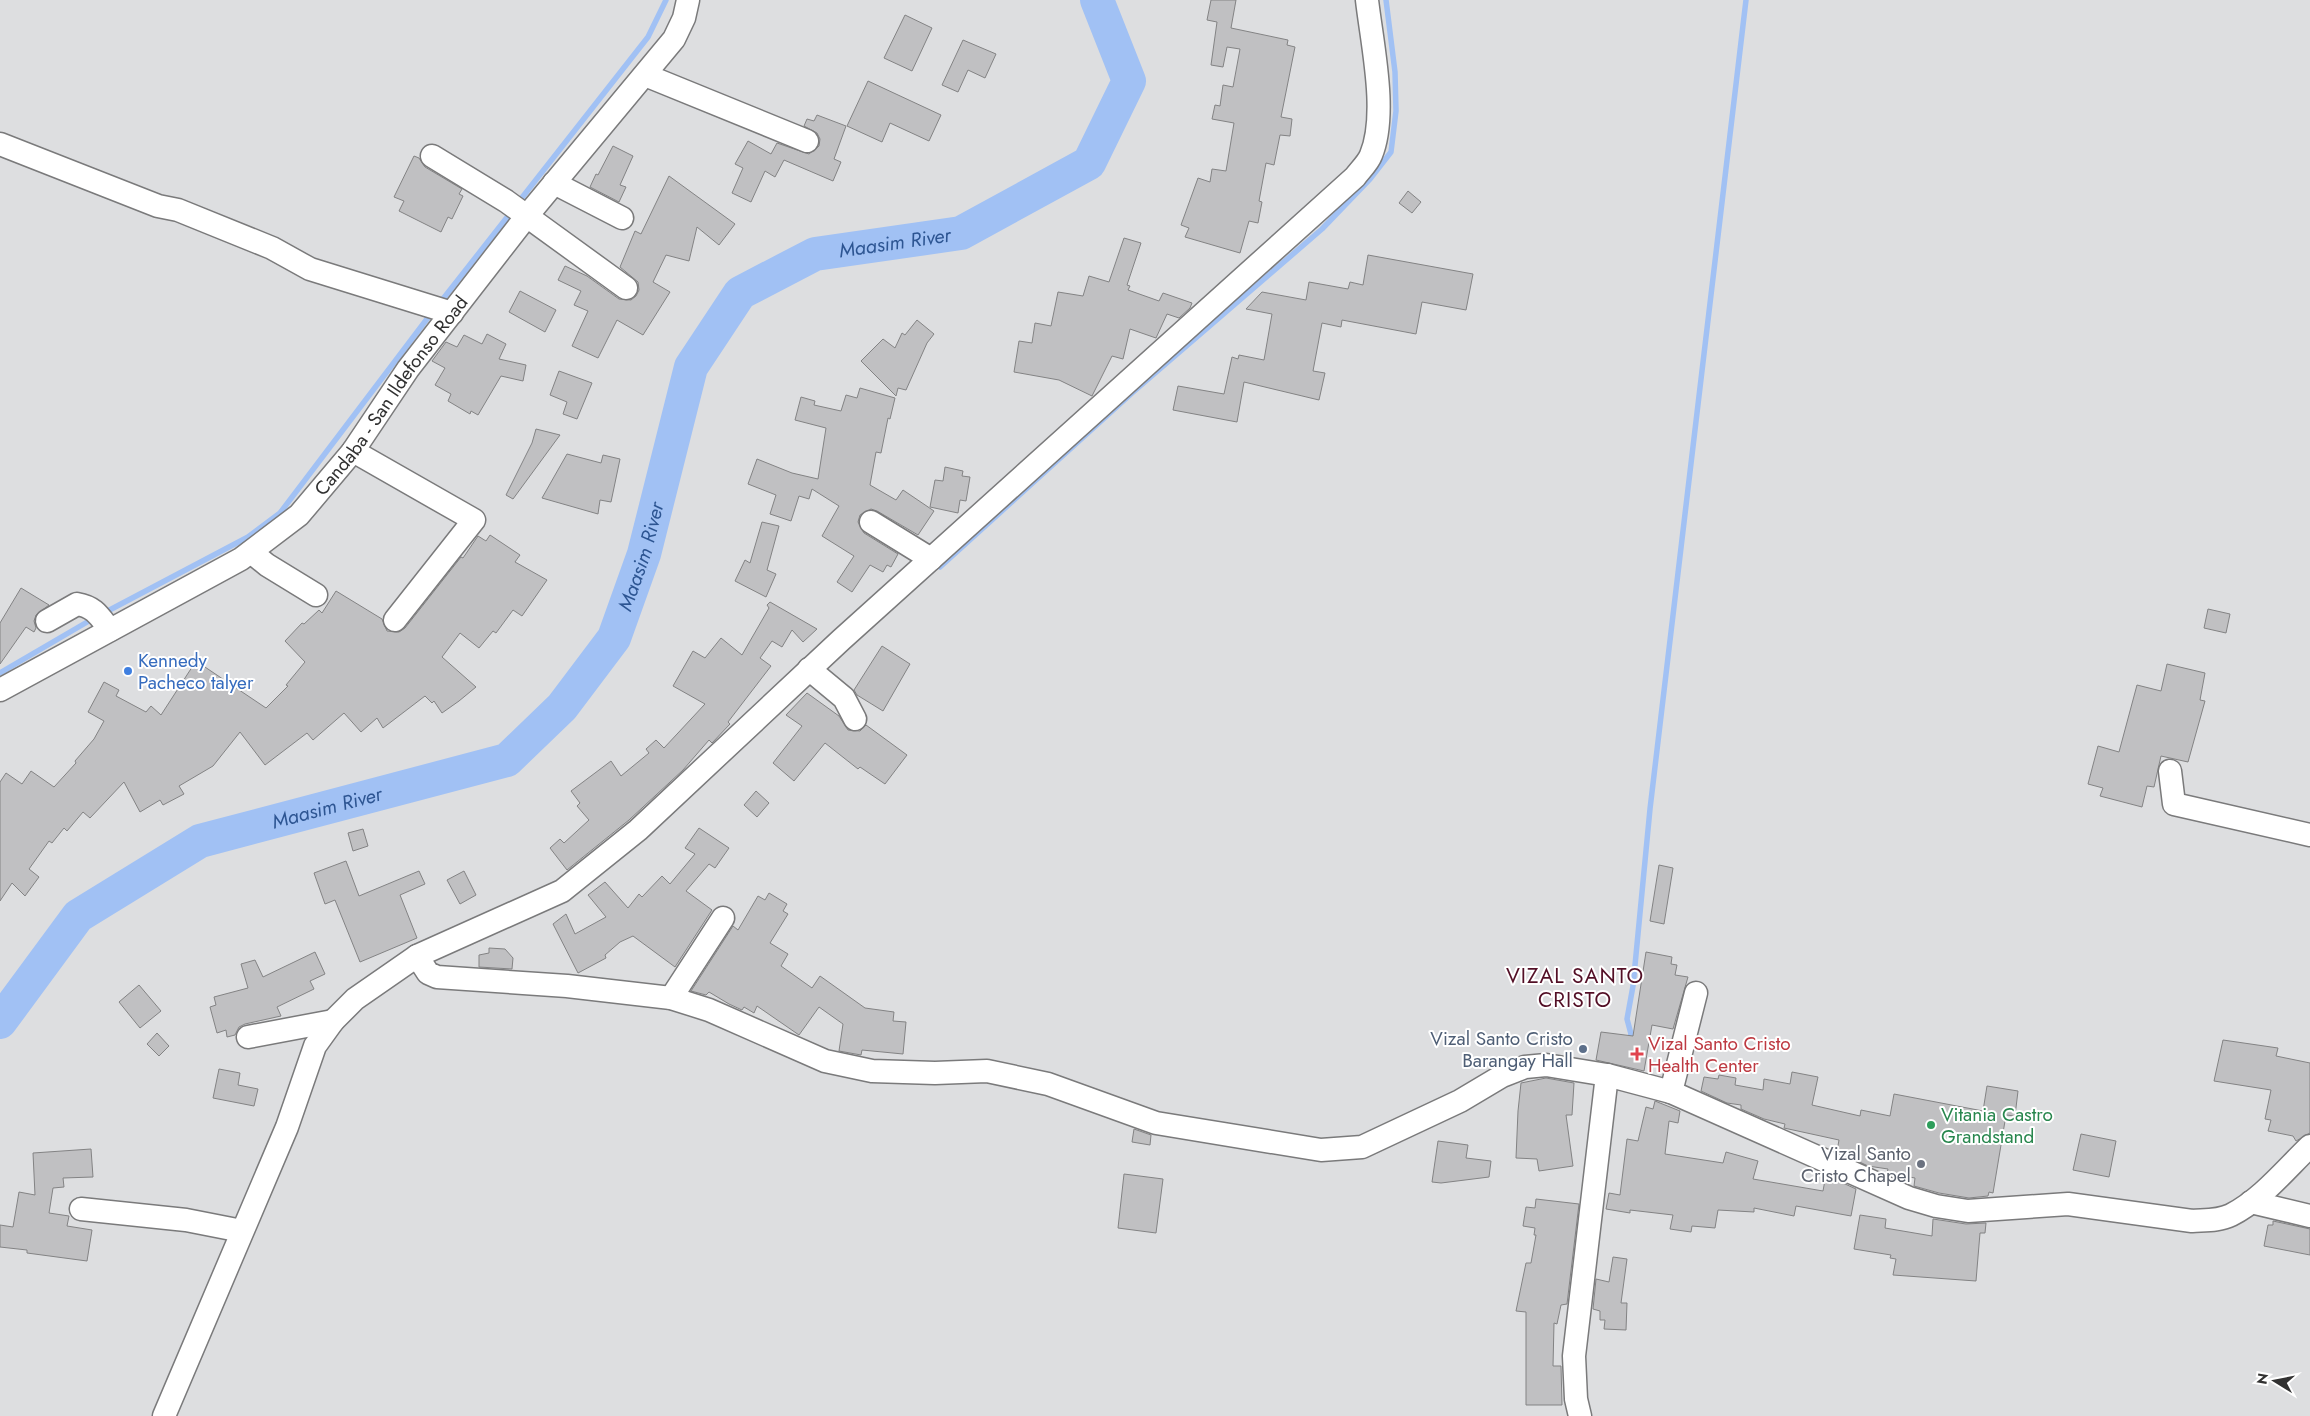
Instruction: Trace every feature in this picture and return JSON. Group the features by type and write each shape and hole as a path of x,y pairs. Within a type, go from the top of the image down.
{"street":[{"name":"Candaba - San Ildefonso Road","path":"0,690 103,620 251,552 299,515 353,451 446,311 517,209 554,183 674,39 684,18 688,0"},
{"path":"164,1416 287,1127 315,1046 333,1021 355,1000 418,956 562,891 638,830 809,669 1355,177 1370,156 1378,133 1379,110 1367,0"},
{"path":"645,75 807,141"},
{"path":"0,144 272,248 310,268 446,311"},
{"path":"432,156 517,209 626,288"},
{"path":"554,183 622,218"},
{"path":"353,451 474,520 395,620"},
{"path":"871,522 931,559"},
{"path":"251,552 267,565 316,595"},
{"path":"47,621 77,604 89,606 103,620"},
{"path":"809,669 844,698 855,718"},
{"path":"2170,771 2174,804 2310,835"},
{"path":"671,998 723,918"},
{"path":"418,956 428,973 437,977 567,986 671,998 709,1010 825,1061 872,1071 934,1073 987,1070 1048,1084 1156,1123 1321,1150 1362,1148 1460,1102 1502,1076 1525,1067 1546,1065 1606,1075 1671,1092 1909,1198 1936,1206 1968,1211 2068,1204 2192,1221 2212,1220 2229,1216 2251,1202 2310,1146"},
{"path":"1671,1092 1696,993"},
{"path":"248,1038 333,1021"},
{"path":"1580,1416 1576,1399 1574,1356 1606,1075"},
{"path":"2251,1202 2310,1216"},
{"path":"81,1209 186,1220 242,1231"}],"building":[{"path":"1211,0 1236,0 1231,28 1288,40 1287,45 1295,47 1281,117 1292,119 1290,136 1280,135 1274,165 1266,163 1259,201 1262,202 1258,223 1249,221 1240,253 1185,237 1189,228 1181,225 1198,178 1210,182 1212,169 1226,171 1234,123 1212,119 1215,105 1220,106 1223,85 1233,87 1240,49 1227,47 1223,67 1211,65 1217,22 1207,20"},
{"path":"905,15 932,28 912,71 884,58"},
{"path":"963,40 996,54 985,78 968,70 958,92 942,85"},
{"path":"868,81 941,115 929,141 890,123 882,142 847,126"},
{"path":"817,115 846,126 834,159 841,162 833,181 784,160 775,177 765,171 751,202 732,193 743,168 735,164 748,141 771,154 777,143 809,154 819,146 820,139 817,133 804,126 807,119 814,121"},
{"path":"613,146 633,156 620,185 626,187 619,202 590,187"},
{"path":"414,156 419,158 425,167 462,189 459,194 463,196 452,219 448,217 441,232 399,211 404,201 394,197"},
{"path":"669,176 735,224 719,245 697,227 689,261 666,255 653,282 670,292 643,335 617,320 598,358 572,346 588,311 574,305 581,291 558,280 565,266 587,276 619,299 631,300 636,296 639,290 638,282 620,267 635,231 641,234"},
{"path":"1408,191 1421,202 1412,213 1399,203"},
{"path":"1124,238 1141,243 1127,285 1130,286 1128,290 1159,301 1163,293 1192,303 1190,308 1179,318 1167,314 1156,338 1130,329 1123,359 1112,356 1092,396 1059,380 1014,372 1019,341 1032,343 1035,323 1051,326 1058,292 1083,296 1089,276 1109,282"},
{"path":"1368,255 1473,274 1466,310 1422,302 1416,334 1342,320 1341,327 1322,323 1313,371 1325,373 1319,400 1244,382 1237,422 1173,410 1178,386 1224,394 1232,357 1238,359 1239,355 1264,360 1272,314 1246,309 1262,292 1306,300 1309,282 1348,289 1350,282 1363,285"},
{"path":"520,291 556,310 545,332 509,312"},
{"path":"917,320 934,334 927,343 906,390 898,388 896,396 861,361 883,339 895,348 902,333 905,335"},
{"path":"487,334 506,344 499,359 526,365 523,381 501,376 478,415 471,411 470,414 448,401 451,394 435,385 445,368 432,361 446,342 457,347 464,335 482,344"},
{"path":"559,371 592,383 577,419 563,414 567,402 550,395"},
{"path":"860,388 895,398 890,419 888,418 881,453 876,452 870,485 896,500 903,490 934,511 918,535 877,511 871,509 860,515 858,522 864,533 898,554 891,567 887,565 883,572 870,565 852,592 837,582 854,556 822,536 839,506 812,489 809,499 799,496 791,521 770,514 776,495 748,484 757,459 792,473 818,479 826,428 795,420 801,397 815,401 814,405 841,411 846,395 857,398"},
{"path":"536,429 560,435 513,499 506,495 532,443"},
{"path":"567,454 601,463 603,455 620,459 611,502 600,500 598,514 542,498"},
{"path":"945,467 963,471 962,476 970,477 966,501 960,500 958,513 930,507 935,480 943,481"},
{"path":"762,522 779,526 767,570 776,574 766,597 735,581 745,560 750,563"},
{"path":"490,535 520,555 515,562 547,580 522,616 513,610 496,633 493,631 479,648 460,633 442,657 476,687 459,701 442,713 434,701 432,703 425,696 383,728 377,718 361,732 344,713 313,740 307,733 265,765 240,732 213,766 179,786 184,794 163,805 160,800 140,812 124,782 90,818 83,812 67,831 64,828 52,843 49,841 29,869 39,877 25,896 12,883 0,901 0,782 6,773 22,784 31,771 54,787 76,763 75,761 94,739 104,721 88,712 104,682 119,690 116,696 146,712 151,706 161,715 196,661 266,708 288,686 286,685 305,662 285,641 302,623 304,624 319,610 322,613 336,591 382,619 387,631 399,632 405,628 461,557 463,558 478,536 486,541"},
{"path":"21,588 49,605 36,615 34,621 36,628 34,632 26,627 0,664 0,623"},
{"path":"770,602 817,629 803,642 792,630 782,647 772,641 760,658 771,666 728,722 730,724 712,743 709,740 683,770 629,820 567,870 550,848 560,839 564,843 589,820 577,806 580,803 571,791 611,761 621,776 649,753 646,749 656,740 664,748 705,704 673,686 693,651 705,658 721,638 742,655 769,608 767,605"},
{"path":"2208,609 2230,614 2226,633 2204,628"},
{"path":"882,646 910,664 883,711 857,695 854,690"},
{"path":"2167,664 2205,673 2200,700 2205,701 2188,762 2161,756 2154,787 2147,786 2142,807 2100,796 2103,788 2088,784 2098,746 2119,752 2137,685 2161,691"},
{"path":"807,693 839,716 848,730 860,731 866,725 907,755 885,784 860,767 858,769 825,743 794,781 773,763 802,726 786,715"},
{"path":"756,791 769,803 757,817 744,805"},
{"path":"699,828 729,848 715,868 709,864 686,891 712,910 675,967 633,936 620,942 605,955 606,958 578,973 553,924 566,914 575,934 606,917 588,895 605,882 628,908 639,894 642,897 662,876 670,884 695,854 685,848"},
{"path":"363,829 368,846 353,851 348,833"},
{"path":"346,861 359,896 419,871 425,884 400,895 417,938 360,962 335,900 325,904 314,873"},
{"path":"1659,865 1673,868 1664,924 1650,921"},
{"path":"464,871 476,895 460,904 447,880"},
{"path":"769,893 787,904 783,911 788,914 770,943 788,954 781,966 812,988 820,976 865,1008 894,1012 893,1021 906,1022 903,1054 862,1050 861,1055 839,1051 843,1024 819,1007 799,1035 757,1006 754,1013 744,1007 742,1010 729,1004 709,992 706,995 691,991 733,926 738,930 758,896 765,900"},
{"path":"489,948 505,949 513,958 512,969 479,967 479,955 489,953"},
{"path":"315,952 325,974 310,981 314,989 277,1007 281,1016 245,1024 239,1027 235,1035 227,1037 226,1030 217,1033 210,1007 216,1005 214,997 248,988 241,964 255,960 263,977"},
{"path":"1646,952 1672,957 1671,964 1677,965 1675,975 1688,977 1673,1029 1652,1025 1644,1071 1596,1060 1601,1032 1633,1036"},
{"path":"139,985 161,1011 140,1028 119,1002"},
{"path":"157,1033 169,1046 159,1056 147,1044"},
{"path":"2223,1040 2278,1048 2276,1056 2310,1063 2310,1133 2296,1141 2293,1136 2268,1131 2271,1120 2265,1119 2271,1090 2214,1081"},
{"path":"219,1069 240,1073 238,1085 258,1089 254,1106 213,1098"},
{"path":"1792,1072 1818,1077 1812,1105 1860,1116 1861,1110 1890,1116 1894,1094 1983,1111 1987,1086 2018,1091 2015,1116 2006,1115 1993,1193 1989,1192 1988,1196 1969,1198 1939,1193 1914,1186 1915,1178 1887,1173 1888,1169 1868,1166 1837,1151 1839,1140 1784,1128 1785,1124 1764,1119 1741,1109 1741,1105 1727,1103 1701,1091 1704,1077 1718,1079 1719,1075 1736,1078 1735,1085 1763,1090 1764,1079 1790,1084"},
{"path":"1546,1078 1574,1083 1572,1115 1566,1115 1573,1166 1539,1171 1537,1159 1516,1158 1518,1111 1521,1083"},
{"path":"1655,1101 1680,1111 1678,1123 1669,1121 1665,1154 1723,1163 1726,1152 1758,1161 1753,1179 1823,1191 1825,1180 1831,1181 1832,1178 1856,1189 1851,1216 1796,1206 1794,1216 1754,1208 1754,1212 1718,1210 1715,1228 1692,1226 1691,1232 1670,1229 1673,1215 1630,1210 1630,1213 1606,1209 1609,1193 1620,1195 1627,1139 1638,1141 1646,1107 1653,1109"},
{"path":"1134,1129 1151,1135 1150,1145 1132,1142"},
{"path":"2081,1134 2116,1141 2109,1177 2073,1170"},
{"path":"1438,1141 1468,1145 1466,1158 1491,1161 1489,1177 1441,1183 1432,1182"},
{"path":"91,1149 93,1177 63,1178 64,1187 53,1188 49,1213 69,1216 67,1226 92,1230 87,1261 27,1253 27,1250 0,1247 0,1225 13,1227 19,1192 35,1195 33,1153"},
{"path":"1124,1174 1163,1179 1156,1233 1118,1228"},
{"path":"1536,1199 1579,1204 1567,1304 1561,1305 1557,1324 1554,1323 1553,1366 1561,1366 1562,1405 1526,1405 1526,1312 1516,1311 1526,1263 1531,1263 1536,1235 1534,1235 1535,1228 1523,1226 1526,1207 1535,1208"},
{"path":"1860,1215 1886,1219 1885,1228 1932,1236 1933,1219 1966,1224 1986,1223 1985,1233 1980,1233 1976,1281 1893,1275 1896,1259 1890,1258 1891,1255 1854,1249"},
{"path":"2273,1221 2310,1229 2310,1255 2264,1246 2268,1225 2273,1225"},
{"path":"1613,1257 1627,1259 1621,1303 1627,1303 1626,1330 1604,1329 1605,1320 1600,1320 1600,1311 1593,1309 1596,1279 1609,1282"}],"waterway":[{"path":"517,204 648,37 666,0"},
{"name":"Maasim River","path":"0,1022 78,916 200,841 507,760 562,707 614,638 644,554 691,367 740,293 815,254 961,233 1089,163 1129,81 1097,0"},
{"path":"940,567 1132,393 1322,229 1370,179 1391,152 1396,111 1395,72 1386,0"},
{"path":"1629,1043 1631,1034 1627,1019 1633,986 1650,809 1746,0"},
{"path":"439,304 512,211"},
{"path":"102,614 248,537 280,513 433,311"},
{"path":"0,673 94,618"}],"place":[{"name":"Kennedy Pacheco talyer","path":"128,671"},
{"name":"Vizal Santo Cristo Barangay Hall","path":"1583,1049"},
{"name":"Vizal Santo Cristo Health Center","path":"1637,1054"},
{"name":"Vitania Castro Grandstand","path":"1931,1125"},
{"name":"Vizal Santo Cristo Chapel","path":"1921,1164"}],"district":[{"name":"VIZAL SANTO CRISTO","path":"1575,988"}]}
